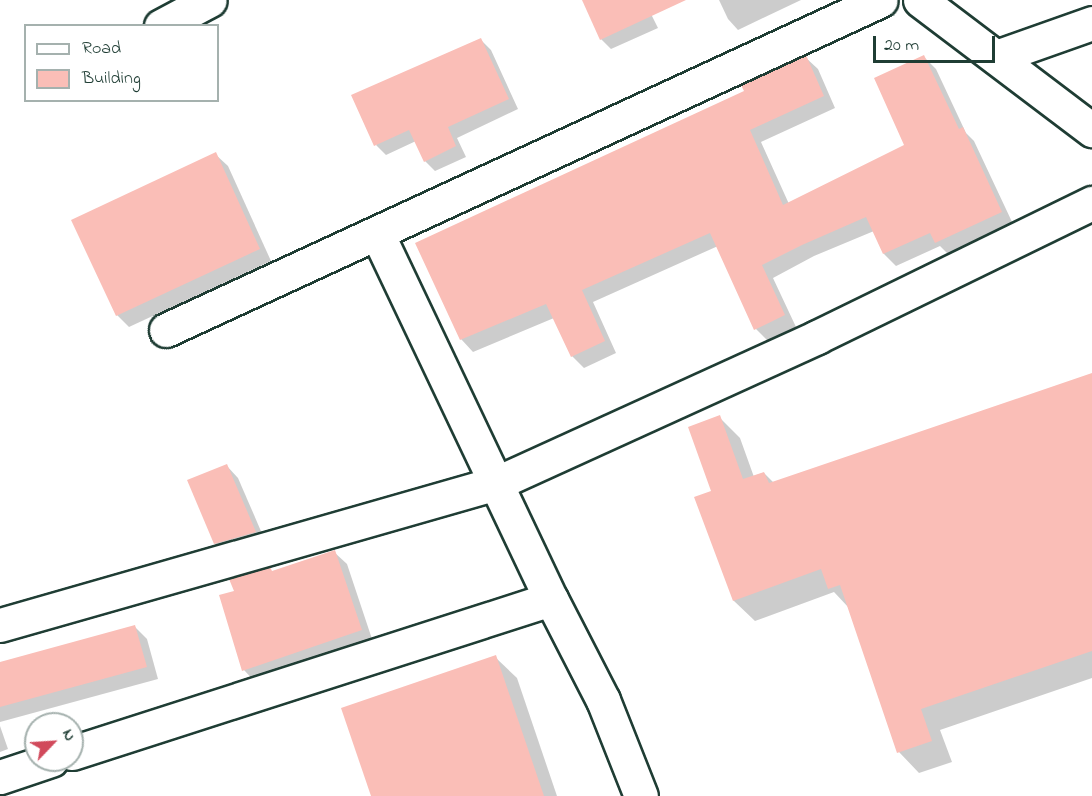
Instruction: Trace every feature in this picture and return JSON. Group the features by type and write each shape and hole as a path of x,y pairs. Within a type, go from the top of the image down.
{"street":[{"path":"165,24 210,0"},
{"path":"166,330 881,0"},
{"path":"920,0 1092,130"},
{"path":"996,57 1092,23"},
{"path":"0,625 497,483 818,337 1092,203"},
{"path":"377,233 551,598 603,700 641,796"},
{"path":"84,749 551,598"},
{"path":"0,777 24,769"}],"building":[{"path":"582,0 686,0 600,40"},
{"path":"481,38 509,99 448,127 456,146 424,162 409,130 374,146 351,95"},
{"path":"806,55 824,96 750,130 783,205 904,145 874,78 924,55 959,129 963,127 1002,212 935,243 930,233 883,254 866,217 802,245 762,265 785,315 754,330 710,233 582,290 605,341 571,357 546,304 460,340 415,243 744,91 741,85"},
{"path":"216,152 260,249 116,316 71,220"},
{"path":"1092,373 1092,651 921,709 932,741 897,753 840,585 828,589 821,569 733,601 694,497 711,491 688,427 720,415 743,479 764,472 769,483"},
{"path":"227,464 256,532 214,544 187,480"},
{"path":"335,550 362,630 242,671 219,595 234,591 229,579 270,567 272,571"},
{"path":"135,625 147,667 0,707 0,662"},
{"path":"496,655 544,796 371,796 341,708"}]}
